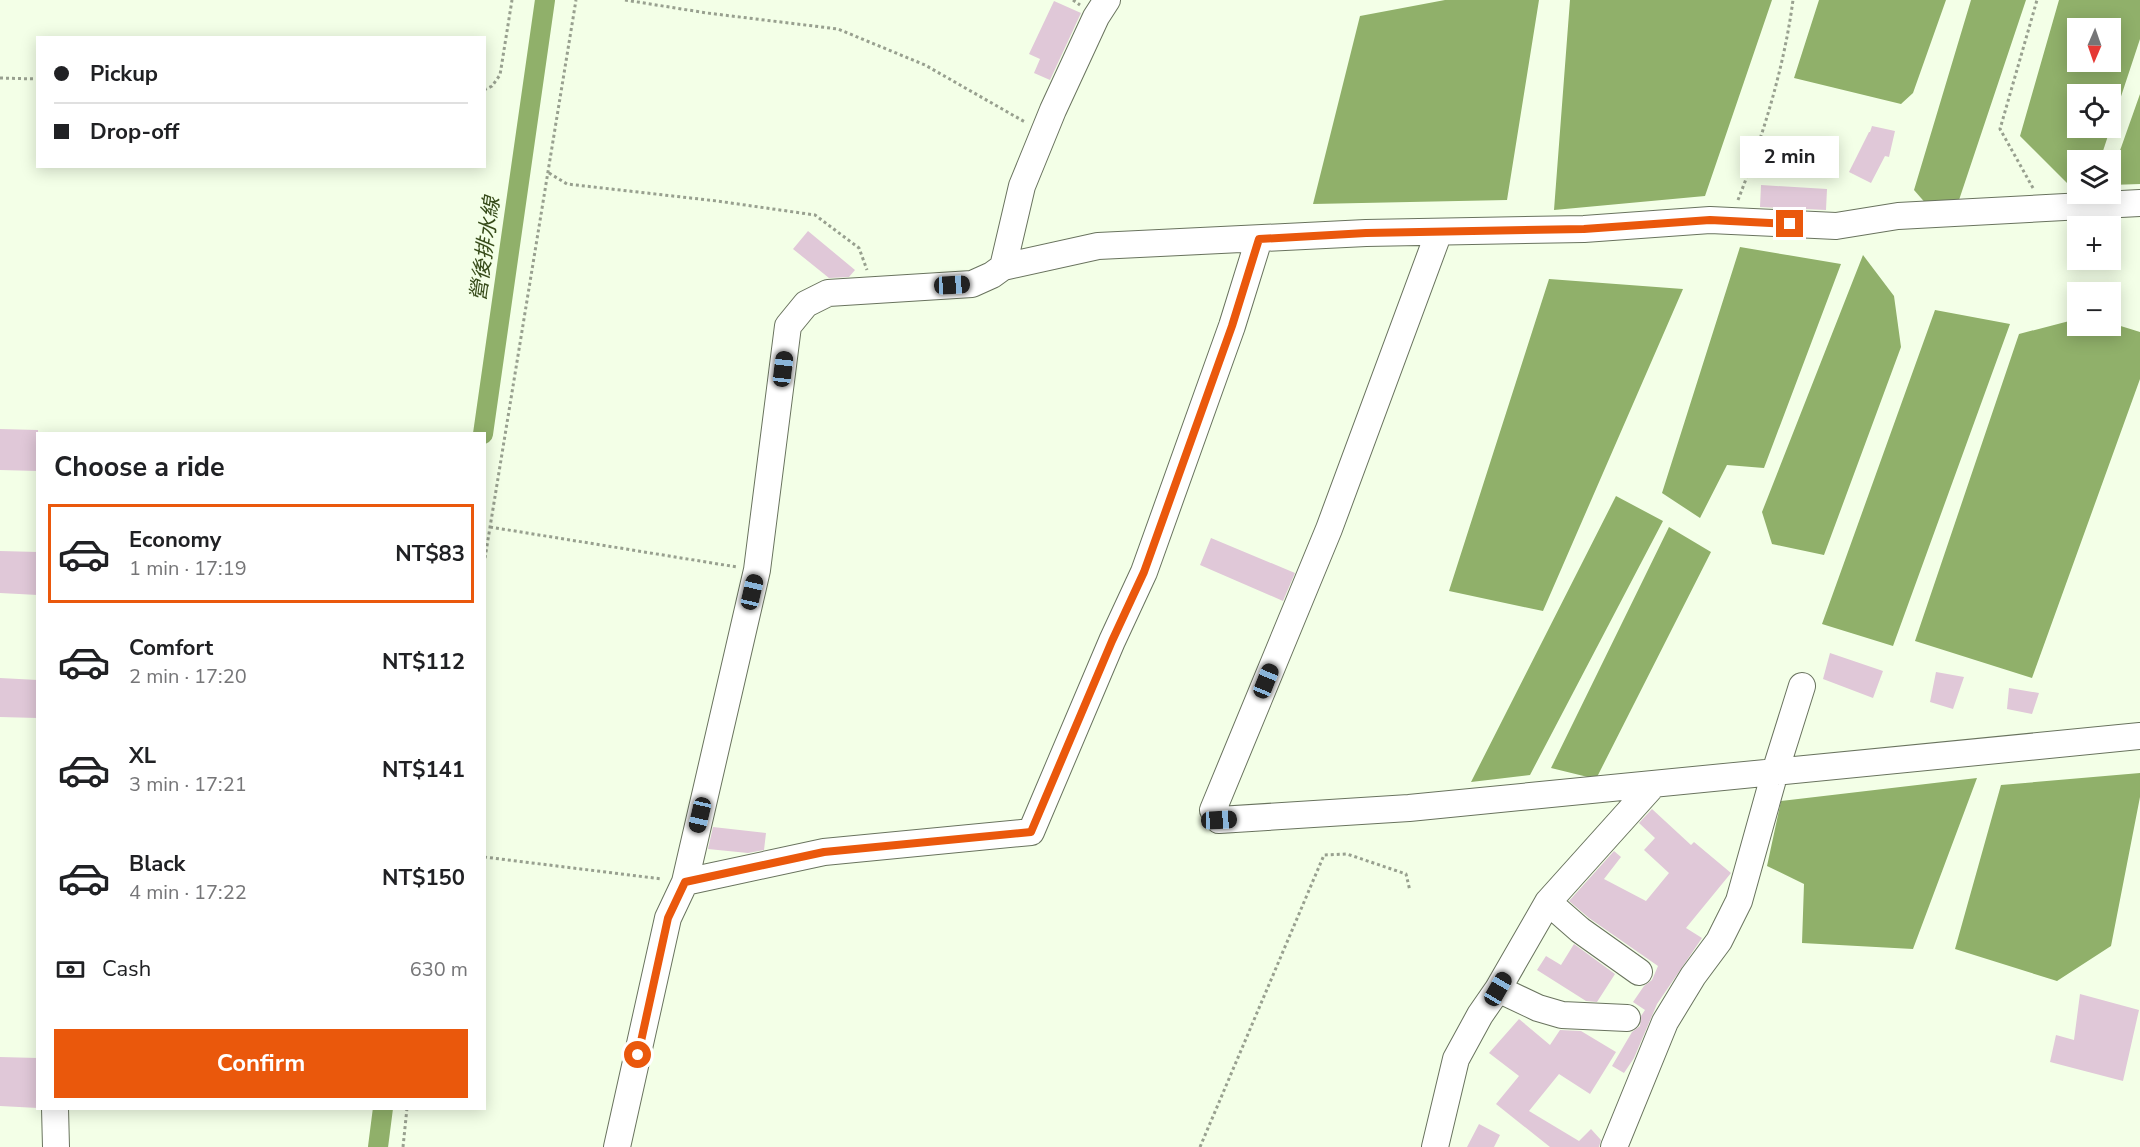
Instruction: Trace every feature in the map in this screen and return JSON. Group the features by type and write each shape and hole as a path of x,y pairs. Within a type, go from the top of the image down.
{"lane":[{"path":"1004,267 1022,186 1096,17 1107,0"},
{"path":"617,1147 668,918 685,882 757,570 788,326 806,304 828,293 972,284 1004,267 1098,246 1439,232 1584,229 1710,220 1836,226 1898,216 2140,203"},
{"path":"1439,232 1329,529 1213,810 1219,820 1331,814 2140,736"},
{"path":"685,882 824,852 1031,832 1112,641 1144,572 1232,326 1259,239"},
{"path":"1614,1147 1665,1022 1693,976 1719,941 1739,900 1774,772 1802,686"},
{"path":"1435,1147 1456,1059 1548,902 1654,784"},
{"path":"1548,902 1580,930 1639,972"},
{"path":"1498,989 1538,1008 1562,1015 1627,1018"},
{"path":"55,1110 56,1146"}],"path":[{"path":"486,89 492,86 500,75 512,0"},
{"path":"486,552 576,0"},
{"path":"625,0 707,13 838,29 925,65 1044,133"},
{"path":"1738,202 1765,124 1789,30 1793,0"},
{"path":"2037,0 2000,129 2044,208"},
{"path":"0,78 36,79"},
{"path":"549,174 567,184 717,201 814,215 859,248 874,290"},
{"path":"490,527 757,570"},
{"path":"1200,1147 1324,855 1347,854 1406,874 1410,891"},
{"path":"486,857 685,882"},
{"path":"403,1147 407,1110"}],"shaded area":[{"path":"1445,0 1539,0 1507,200 1313,204 1360,16"},
{"path":"1570,0 1772,0 1705,196 1554,210"},
{"path":"1819,0 1946,0 1913,93 1901,104 1794,78"},
{"path":"1971,0 2026,0 1959,200 1928,206 1914,190"},
{"path":"2059,0 2140,0 2140,39 2121,96 2121,84 2067,84 2067,138 2107,138 2103,150 2067,150 2067,183 2020,136"},
{"path":"2140,94 2140,184 2121,185 2120,150"},
{"path":"1740,247 1841,264 1764,468 1727,465 1700,518 1662,493"},
{"path":"1863,255 1894,296 1901,347 1824,555 1772,544 1762,512"},
{"path":"1549,279 1683,289 1543,611 1449,591"},
{"path":"1935,310 2010,324 1893,646 1822,624"},
{"path":"2067,322 2067,336 2121,336 2121,326 2140,332 2140,379 2032,678 1915,641 2019,334"},
{"path":"1616,496 1663,521 1530,775 1471,782"},
{"path":"1669,527 1711,552 1596,779 1551,768"},
{"path":"2140,773 2140,797 2111,946 2057,981 1955,949 2001,785"},
{"path":"1977,778 1913,949 1802,943 1804,884 1767,866 1781,801"}],"building":[{"path":"1054,1 1081,13 1050,80 1034,73 1040,59 1029,54"},
{"path":"1872,126 1895,131 1889,157 1885,156 1871,183 1849,172"},
{"path":"1761,185 1827,189 1826,210 1760,207"},
{"path":"808,231 855,270 849,277 829,278 793,249"},
{"path":"0,429 38,430 36,432 36,471 0,470"},
{"path":"1211,538 1295,573 1283,601 1200,565"},
{"path":"0,551 36,552 36,595 0,593"},
{"path":"1830,653 1883,671 1873,698 1823,679"},
{"path":"1936,672 1964,677 1953,709 1930,702"},
{"path":"0,678 36,680 36,718 0,717"},
{"path":"2009,688 2039,693 2032,714 2007,709"},
{"path":"1652,809 1691,845 1694,842 1731,873 1686,928 1702,938 1657,1004 1634,1058 1624,1073 1612,1066 1632,1032 1640,1026 1641,1016 1645,1010 1633,1002 1644,986 1652,980 1658,966 1589,918 1569,901 1614,851 1621,857 1604,879 1646,901 1669,873 1644,850 1655,838 1639,823"},
{"path":"713,827 766,833 764,850 748,853 708,849"},
{"path":"1574,944 1615,974 1597,1002 1586,1001 1537,970 1546,956 1561,965"},
{"path":"2080,994 2139,1010 2123,1081 2050,1062 2056,1035 2074,1040"},
{"path":"1519,1019 1550,1045 1560,1030 1581,1031 1616,1052 1590,1094 1559,1074 1529,1111 1579,1141 1591,1129 1601,1140 1599,1147 1550,1147 1496,1104 1519,1076 1489,1053"},
{"path":"0,1057 36,1058 36,1108 0,1106"},
{"path":"1479,1124 1500,1135 1494,1147 1467,1147"}],"waterway":[{"name":"營後排水線","path":"483,432 545,0"},
{"name":"營後排水線","path":"378,1147 383,1110"}],"route":[{"path":"638,1055 668,918 685,882 824,852 1031,832 1112,641 1144,572 1232,326 1259,239 1366,233 1584,229 1710,220 1790,224"}]}
